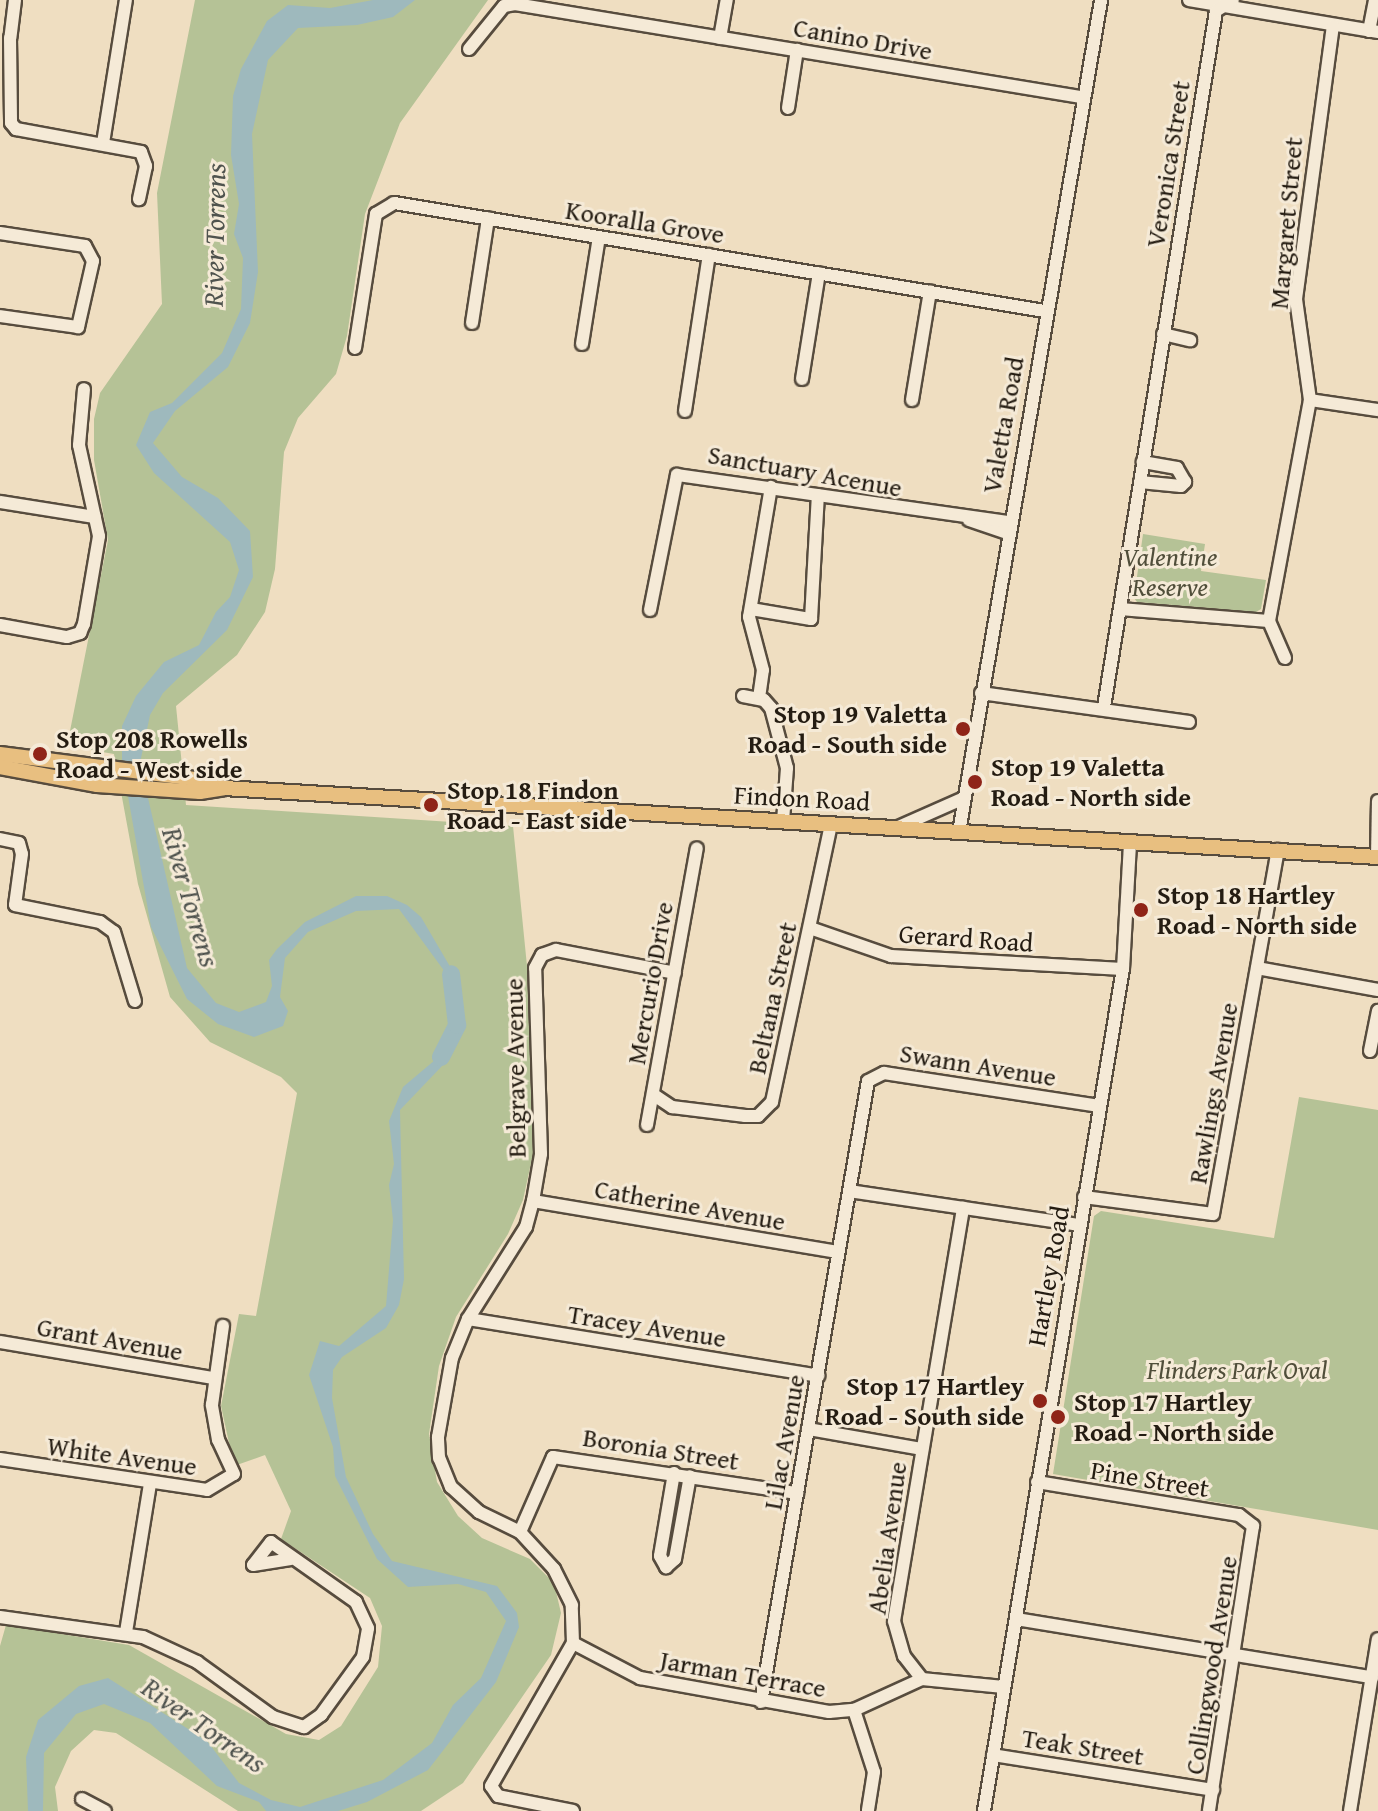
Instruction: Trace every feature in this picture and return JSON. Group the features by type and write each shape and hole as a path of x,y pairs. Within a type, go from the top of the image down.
{"main road":[{"name":"Findon Road","path":"0,754 99,768 175,784"},
{"name":"Findon Road","path":"0,767 97,785 175,784 1378,857"}],"street":[{"path":"15,0 10,38 11,123 16,129 141,152 146,166 139,199"},
{"path":"103,143 126,0"},
{"path":"720,38 727,0"},
{"name":"Valetta Road","path":"1093,0 1093,26"},
{"name":"Valetta Road","path":"959,832 1093,26 1101,0"},
{"path":"1189,0 1228,3 1374,31 1375,0"},
{"name":"Veronica Street","path":"1104,707 1216,11 1228,3"},
{"name":"Canino Drive","path":"469,49 504,6 515,4 1081,97"},
{"name":"Margaret Street","path":"1269,621 1310,400 1296,299 1333,25"},
{"path":"788,108 797,50"},
{"name":"Kooralla Grove","path":"355,348 381,207 394,203 1045,311"},
{"path":"472,323 488,218"},
{"path":"0,233 85,246 93,261 78,327 0,316"},
{"path":"582,344 599,237"},
{"path":"685,411 709,255"},
{"path":"802,379 819,273"},
{"path":"912,400 930,291"},
{"path":"1163,334 1190,340"},
{"path":"0,625 67,637 80,633 99,536 79,445 84,389"},
{"path":"1310,400 1378,410"},
{"path":"1140,482 1181,486 1185,482 1177,468 1143,462"},
{"name":"Sanctuary Acenue","path":"650,610 677,475 771,487 1008,528"},
{"path":"759,698 763,670 751,609 771,487"},
{"path":"751,609 811,619 818,495"},
{"path":"0,502 95,517"},
{"path":"1120,609 1269,621 1285,658"},
{"path":"981,693 1104,707 1189,722"},
{"path":"743,696 759,698 771,708 787,768 783,821"},
{"path":"896,828 964,798"},
{"path":"1378,801 1378,857"},
{"name":"Beltana Street","path":"654,1095 672,1107 731,1115 758,1116 772,1102 831,824"},
{"path":"0,839 19,843 22,854 15,905 100,922 114,932 135,1001"},
{"name":"Hartley Road","path":"984,1811 1123,969 1130,842"},
{"name":"Mercurio Drive","path":"647,1125 697,848"},
{"name":"Rawlings Avenue","path":"1084,1197 1213,1214 1278,850"},
{"name":"Gerard Road","path":"810,928 891,956 1123,969"},
{"name":"Belgrave Avenue","path":"573,1643 572,1605 554,1569 520,1532 460,1498 439,1458 444,1397 468,1319 526,1227 533,1201 541,1154 535,968 542,955 556,950 675,973"},
{"path":"1257,968 1378,990"},
{"path":"1370,1051 1378,1011"},
{"name":"Swann Avenue","path":"849,1191 868,1081 875,1073 1099,1106"},
{"path":"849,1191 1079,1225"},
{"name":"Lilac Avenue","path":"761,1702 849,1191"},
{"name":"Catherine Avenue","path":"533,1201 838,1252"},
{"name":"Abelia Avenue","path":"922,1679 904,1656 894,1621 963,1208"},
{"name":"Tracey Avenue","path":"468,1319 818,1376"},
{"path":"212,1378 223,1326"},
{"name":"Grant Avenue","path":"0,1342 212,1378"},
{"name":"White Avenue","path":"0,1459 150,1484 207,1490 234,1474 218,1440 212,1378"},
{"path":"808,1429 922,1449"},
{"name":"Boronia Street","path":"520,1532 553,1457 797,1493"},
{"path":"674,1473 660,1556 666,1567 675,1559 690,1476"},
{"name":"Pine Street","path":"1037,1482 1239,1515 1253,1526"},
{"path":"126,1632 150,1484"},
{"name":"Collingwood Avenue","path":"1209,1811 1253,1526"},
{"path":"0,1617 126,1632 197,1662 273,1717 304,1727 321,1715 363,1657 368,1628 356,1602 291,1559"},
{"path":"1016,1619 1372,1677"},
{"path":"1350,1811 1378,1639"},
{"path":"573,1643 493,1778 492,1791 573,1811"},
{"name":"Jarman Terrace","path":"573,1643 640,1678 829,1712 854,1710 922,1679"},
{"path":"922,1679 1004,1687"},
{"path":"854,1710 874,1772 868,1811"},
{"name":"Teak Street","path":"993,1755 1213,1790"},
{"path":"82,1799 105,1811"}],"green space":[{"path":"195,0 488,0 400,123 365,214 347,336 336,374 298,418 284,452 275,569 265,612 237,655 176,706 186,805 513,826 527,966 533,1154 523,1200 508,1234 456,1317 439,1366 429,1434 437,1482 458,1516 482,1538 530,1559 554,1583 561,1613 551,1655 463,1783 421,1811 238,1811 116,1733 94,1730 71,1751 55,1787 58,1811 0,1811 0,1646 6,1625 129,1645 286,1734 319,1740 341,1726 378,1667 382,1626 370,1598 281,1539 291,1511 265,1455 234,1466 221,1406 239,1314 256,1316 297,1093 281,1077 210,1042 170,997 138,884 114,754 67,746 108,540 94,460 94,419 100,393 162,304 157,193"},
{"name":"Valentine Reserve","path":"1143,534 1205,544 1201,571 1266,580 1261,609 1256,612 1137,602 1134,598"},
{"name":"Flinders Park Oval","path":"1299,1097 1378,1110 1378,1530 1053,1474 1094,1216 1101,1211 1274,1238"}],"water":[{"path":"373,0 415,0 393,17 357,25 298,28 268,60 252,134 258,272 250,323 228,367 175,411 153,443 182,477 218,498 250,531 253,577 227,630 163,693 150,715 140,763 187,968 216,1003 239,1012 266,1002 272,986 269,960 277,949 305,922 356,896 387,896 407,905 421,917 452,970 463,1002 463,1031 442,1066 400,1110 404,1279 399,1305 386,1328 342,1357 333,1370 332,1398 346,1477 373,1534 392,1561 497,1586 517,1613 519,1627 496,1682 428,1770 367,1802 338,1811 266,1811 259,1802 217,1786 150,1723 104,1704 76,1714 44,1753 43,1811 28,1811 26,1757 38,1720 79,1686 108,1678 207,1741 239,1783 271,1800 300,1807 383,1780 432,1743 453,1705 481,1678 506,1621 486,1592 458,1584 408,1587 377,1559 335,1476 333,1447 309,1375 320,1341 339,1346 386,1306 393,1220 389,1185 394,1164 389,1121 403,1087 435,1060 455,1030 458,1018 445,972 399,909 356,911 308,932 285,958 280,997 288,1011 283,1026 254,1037 218,1024 187,999 151,927 122,762 122,726 136,696 164,662 199,645 216,612 230,597 239,570 230,542 154,473 136,445 150,412 172,403 222,353 241,309 243,258 234,234 239,204 231,155 233,96 241,69 267,21 288,5 330,8"}],"waterway":[{"name":"River Torrens","path":"441,1057 457,1025 451,974"}],"place":[{"name":"Stop 19 Valetta Road - South side","path":"963,729"},
{"name":"Stop 208 Rowells Road - West side","path":"40,754"},
{"name":"Stop 19 Valetta Road - North side","path":"975,782"},
{"name":"Stop 18 Findon Road - East side","path":"431,805"},
{"name":"Stop 18 Hartley Road - North side","path":"1141,910"},
{"name":"Stop 17 Hartley Road - South side","path":"1040,1401"},
{"name":"Stop 17 Hartley Road - North side","path":"1058,1417"}]}
